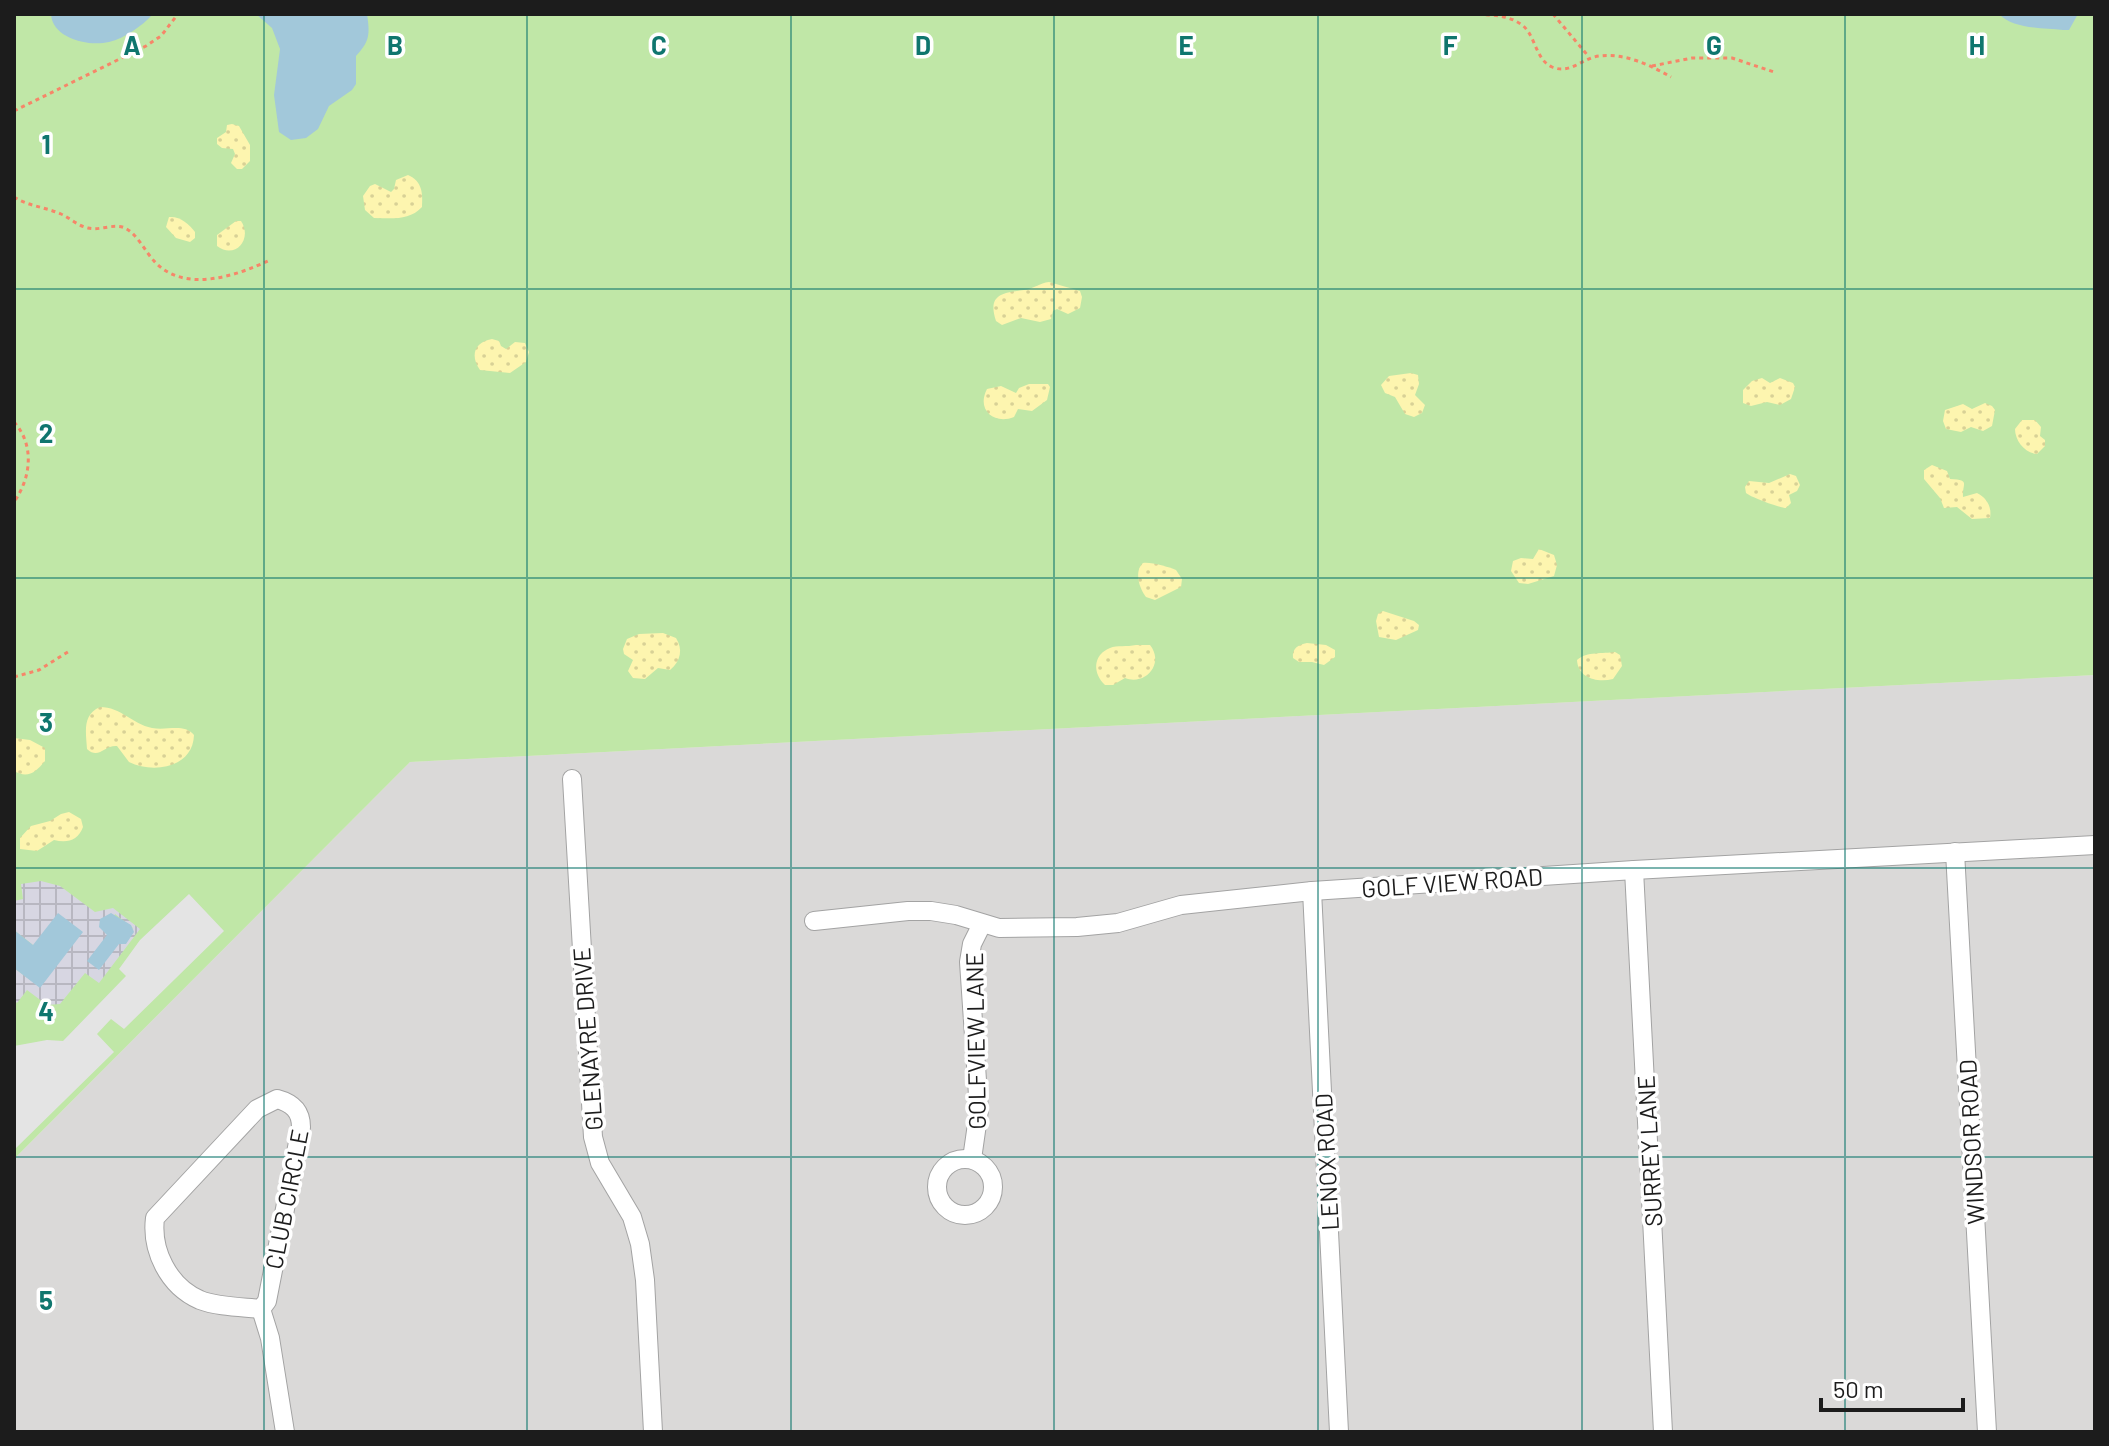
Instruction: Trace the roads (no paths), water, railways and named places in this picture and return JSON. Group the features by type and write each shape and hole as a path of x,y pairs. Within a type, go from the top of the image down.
{"street":[{"name":"GLENAYRE DRIVE","path":"572,779 593,1137 600,1163 632,1217 640,1244 645,1280 653,1432"},
{"name":"GOLF VIEW ROAD","path":"814,921 931,911 1020,930 1077,927 1118,923 1181,905 1312,891 2095,845"},
{"name":"WINDSOR ROAD","path":"1955,852 1987,1432"},
{"name":"SURREY LANE","path":"1634,870 1663,1432"},
{"name":"LENOX ROAD","path":"1312,891 1339,1432"},
{"name":"GOLFVIEW LANE","path":"972,1159 979,1110 969,962 972,944 982,924"},
{"name":"CLUB CIRCLE","path":"277,1099 295,1107 301,1116 301,1127 267,1301 261,1309 199,1300 182,1289 166,1270 155,1248 153,1232 155,1218 169,1200 257,1109 277,1099"},
{"path":"261,1309 270,1338 285,1432"}],"water":[{"path":"51,14 153,14 127,35 91,43 64,35 53,22"},
{"path":"256,14 367,14 368,37 356,56 356,84 329,106 318,129 306,138 291,140 279,132 274,95 280,49 272,28"},
{"path":"1999,14 2078,14 2069,30 2063,30 2012,23"},
{"path":"58,913 83,932 40,988 14,968 14,930 33,945"},
{"path":"111,913 131,925 134,932 126,944 119,944 99,970 87,961 107,935 99,927 100,919"}]}
